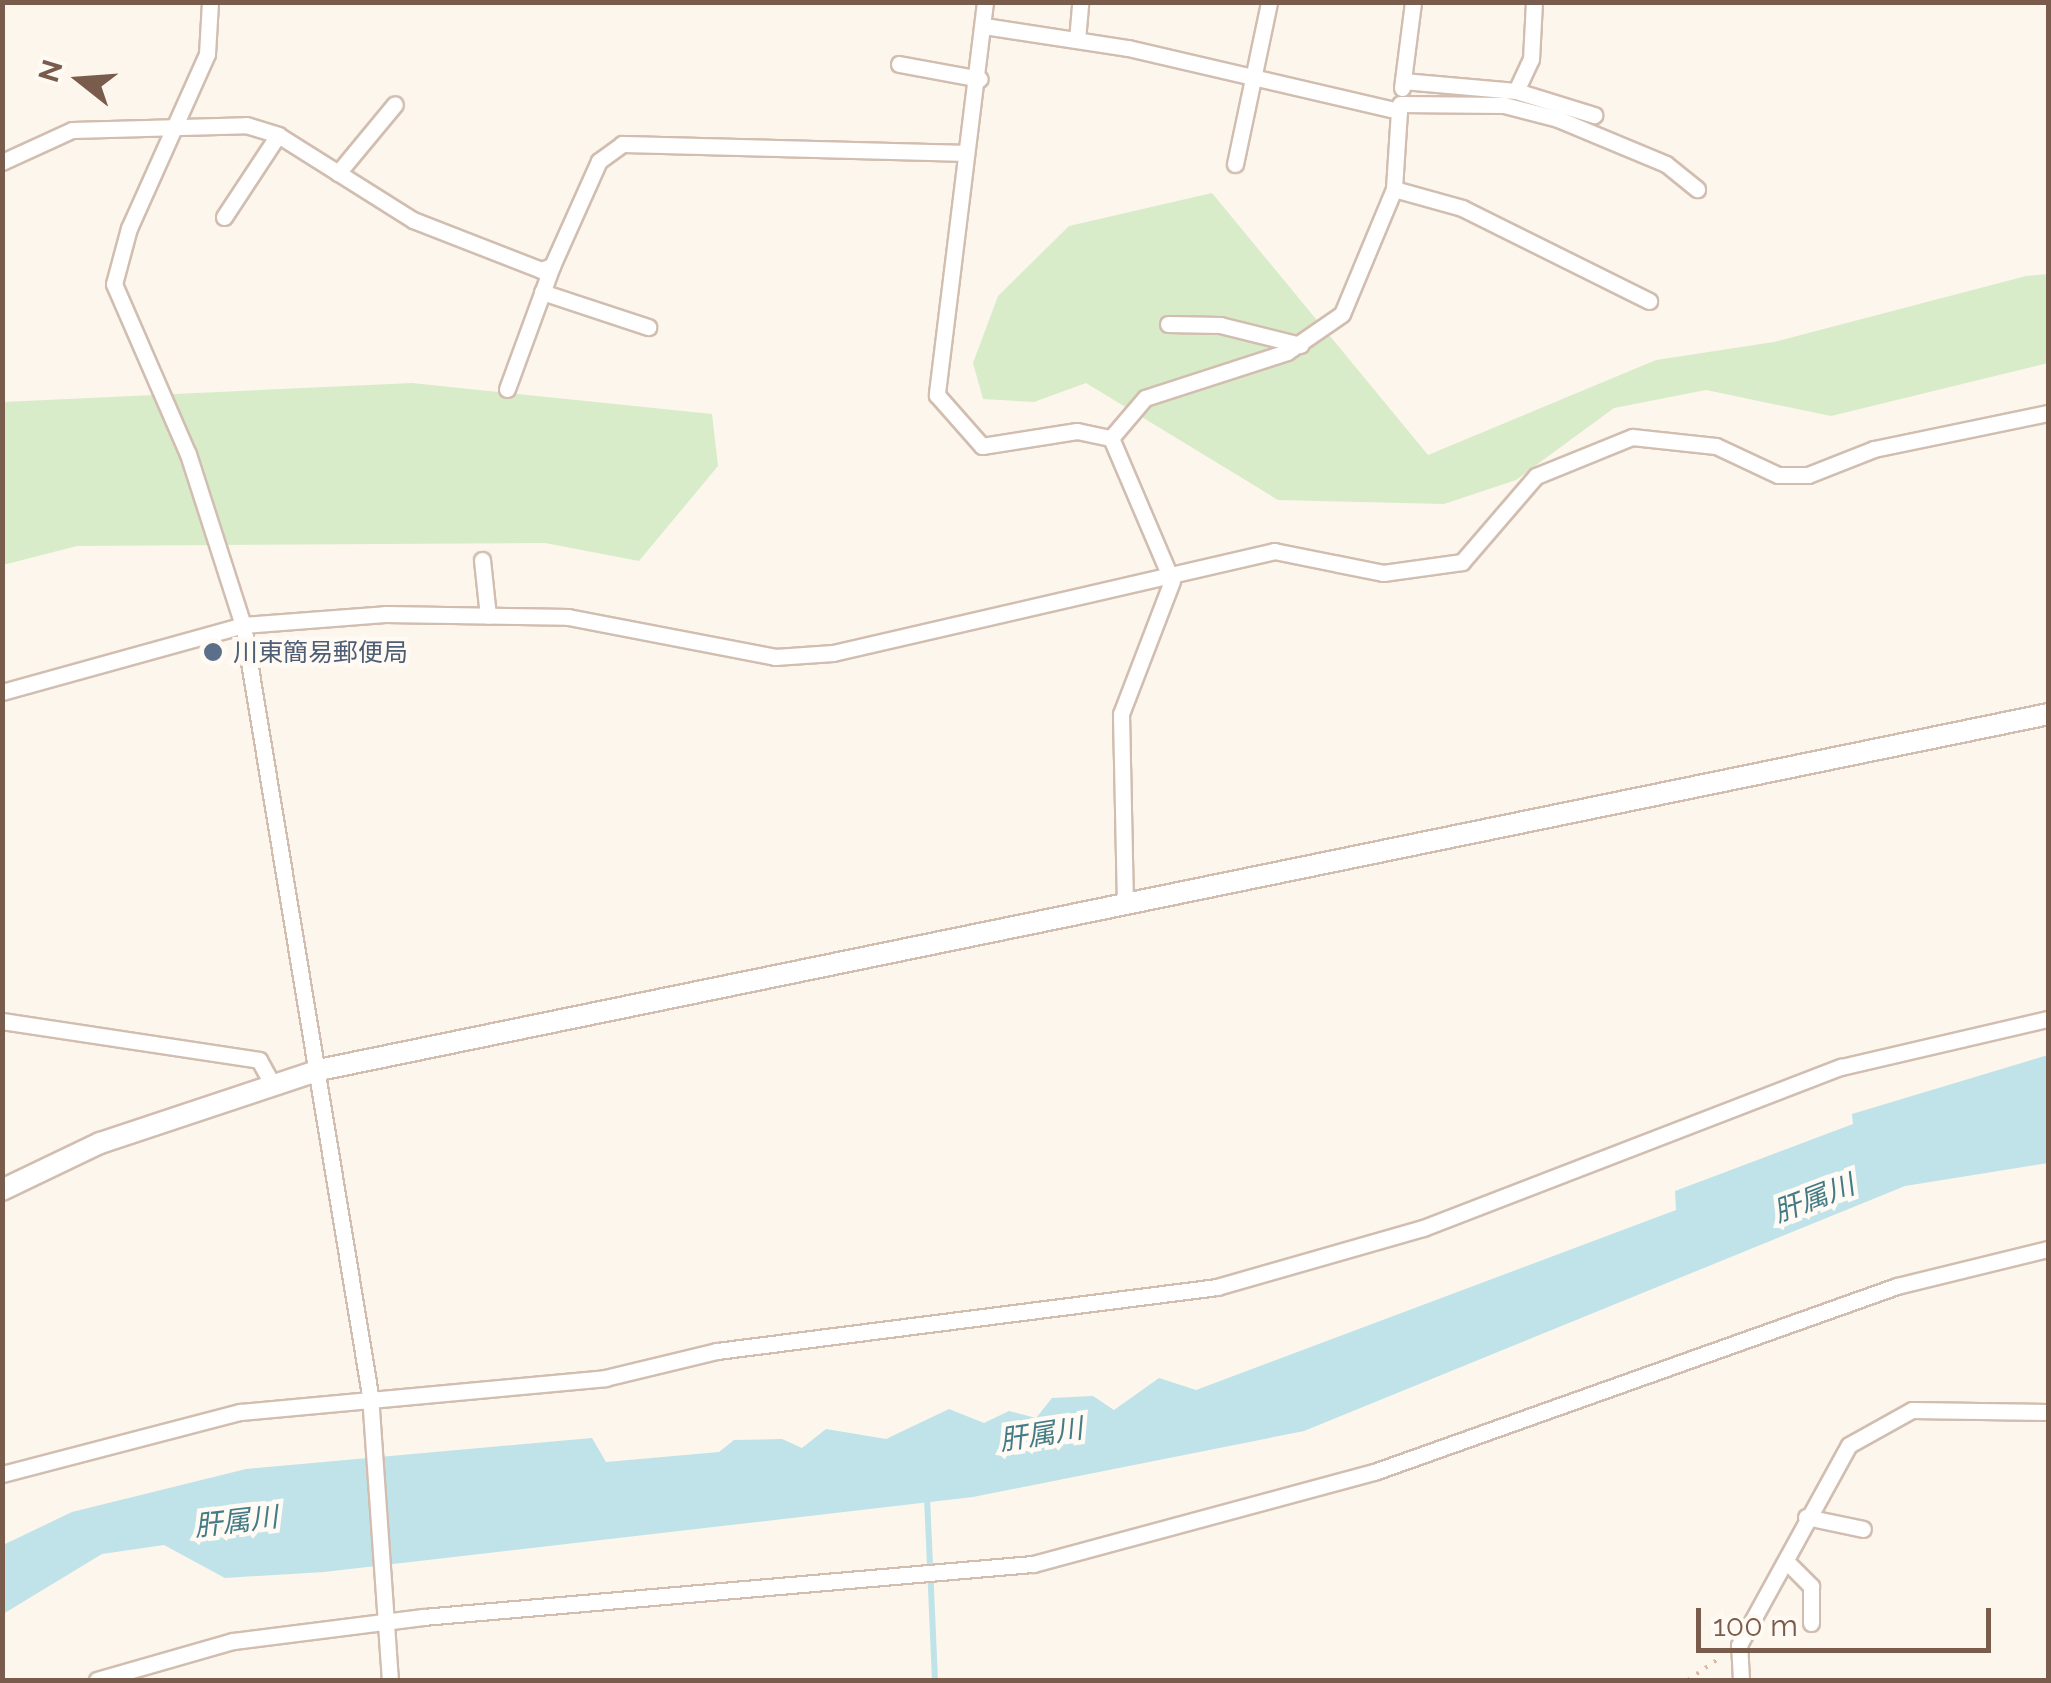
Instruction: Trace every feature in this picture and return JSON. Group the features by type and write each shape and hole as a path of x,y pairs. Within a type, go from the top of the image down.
{"street":[{"path":"210,2 207,54 182,126 128,228 114,284 188,454 244,625 370,1395 389,1618 390,1680"},
{"path":"985,2 980,80 960,153 937,395 982,446 1077,431 1111,438"},
{"path":"1078,40 1080,2"},
{"path":"1235,164 1268,2"},
{"path":"1111,438 1145,398 1301,345 1342,314 1360,285 1394,189 1413,2"},
{"path":"1516,91 1531,59 1534,2"},
{"path":"984,26 1078,40 1400,107 1504,105 1558,119 1666,164 1697,189"},
{"path":"899,64 980,80"},
{"path":"1403,82 1516,91 1594,115"},
{"path":"338,173 396,104"},
{"path":"2,162 72,130 182,126 278,134 413,220 541,270 552,266"},
{"path":"224,217 278,134"},
{"path":"507,389 552,266 598,161 622,144 960,153"},
{"path":"1394,189 1462,208 1649,302"},
{"path":"542,292 648,327"},
{"path":"1168,324 1220,325 1301,345"},
{"path":"2,692 244,625 568,617 775,657 832,654 1172,581 1274,550 1383,573 1462,562 1536,476 1632,437 1716,446 1778,475 1808,475 1874,449 2048,413"},
{"path":"1111,438 1172,581 1121,714 1125,901"},
{"path":"482,560 488,616"},
{"path":"2,1190 100,1143 318,1070 2048,714"},
{"path":"2,1474 240,1412 370,1395 606,1378 717,1350 1217,1287 1423,1228 1841,1068 2048,1019"},
{"path":"2,1021 260,1060 273,1084"},
{"path":"97,1680 233,1641 389,1618 1033,1564 1374,1472 1898,1286 2048,1249"},
{"path":"1741,1680 1739,1644 1788,1563 1806,1517 1848,1445 1871,1427 1912,1410 2048,1412"},
{"path":"1806,1517 1864,1529"},
{"path":"1788,1563 1811,1586 1811,1623"}],"path":[{"path":"1688,1680 1739,1644"}],"green space":[{"path":"1212,193 1428,455 1656,360 1774,342 2026,276 2048,274 2048,363 1831,416 1706,390 1614,408 1516,480 1444,504 1278,500 1086,383 1034,402 983,399 973,363 998,296 1069,226"},
{"path":"412,383 712,414 718,466 639,561 545,543 77,546 3,565 3,402"}],"water":[{"name":"肝属川","path":"2048,1055 2048,1163 1905,1186 1304,1431 973,1497 324,1572 225,1578 164,1545 102,1554 3,1614 3,1545 72,1512 246,1469 592,1438 606,1462 719,1452 734,1440 782,1439 802,1448 826,1429 886,1439 949,1409 984,1423 1009,1411 1036,1418 1052,1398 1093,1396 1114,1410 1159,1378 1196,1390 1676,1210 1675,1191 1853,1124 1852,1114"}],"waterway":[{"path":"927,1497 935,1680"}],"place":[{"name":"川東簡易郵便局","path":"213,652"}]}
